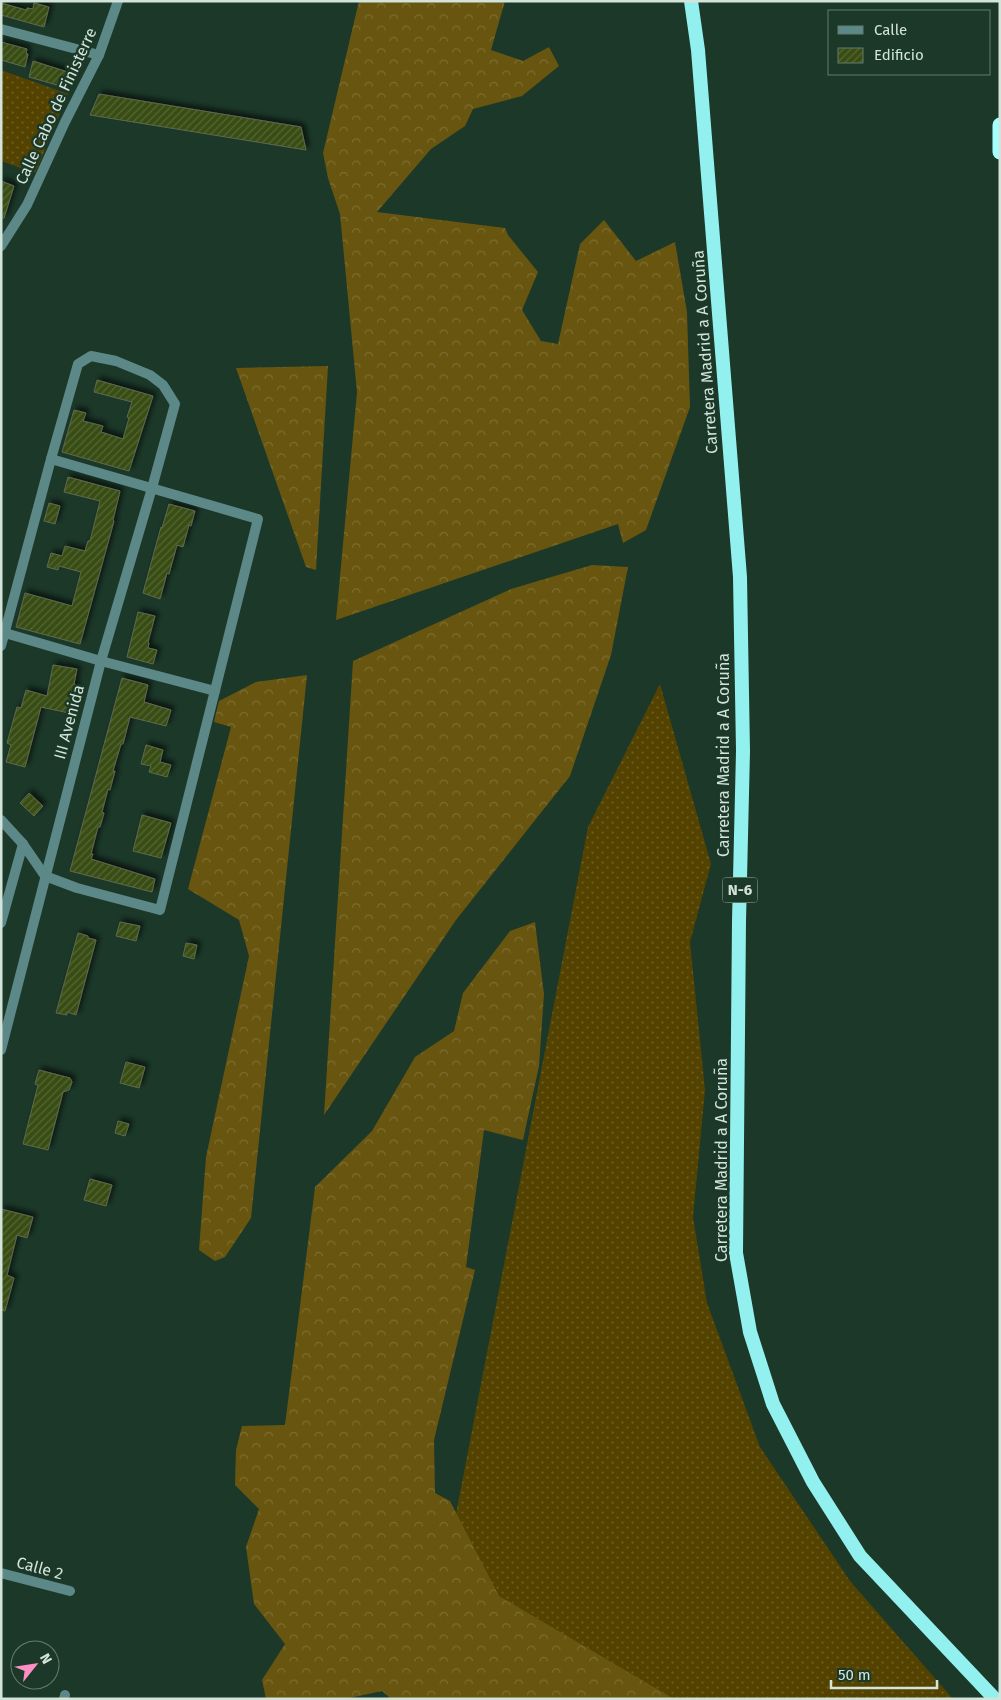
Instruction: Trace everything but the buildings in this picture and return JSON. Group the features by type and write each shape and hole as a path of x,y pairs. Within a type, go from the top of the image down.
{"highway":[{"name":"Carretera Madrid a A Coruña","path":"691,1 698,50 740,576 743,750 739,921 736,1254 750,1332 773,1404 813,1482 860,1556 995,1699"},
{"path":"1000,125 1000,152"}],"street":[{"name":"Calle Cabo de Finisterre","path":"1,246 4,235 27,204 64,122 99,55 118,1"},
{"path":"1,29 99,55"},
{"name":"III Avenida","path":"1,1050 6,1014 45,876 101,661 175,404 163,385 150,375 116,360 91,356 78,364 51,459"},
{"path":"1,646 51,459 258,519 160,910 77,888 45,876 23,844 1,820"},
{"path":"5,633 215,691"},
{"path":"1,924 23,844"},
{"name":"Calle 2","path":"1,1573 70,1591"}],"shaded area":[{"path":"1,70 68,94 35,173 1,161"},
{"path":"660,684 711,864 690,942 705,1090 693,1217 707,1303 760,1447 850,1581 953,1699 417,1699 427,1665 588,827"}],"green space":[{"path":"359,1 505,1 491,50 523,61 549,47 559,66 522,96 473,109 465,126 431,149 377,212 505,228 508,235 538,272 522,310 541,341 558,344 580,244 604,220 636,261 675,242 687,312 690,407 646,530 623,543 618,524 336,620 357,392 340,214 328,178 323,153"},
{"path":"328,366 316,570 306,567 236,368"},
{"path":"592,565 628,567 611,655 570,776 456,920 324,1115 353,661 511,589"},
{"path":"307,675 251,1218 225,1257 215,1261 199,1250 206,1157 249,956 239,920 188,889 231,727 214,722 219,701 256,682"},
{"path":"535,922 544,994 539,1066 523,1140 484,1130 466,1267 475,1270 434,1440 435,1493 450,1501 499,1596 674,1699 391,1699 382,1691 345,1699 266,1699 262,1680 285,1644 254,1604 246,1547 259,1509 235,1485 236,1450 242,1426 285,1425 315,1187 372,1131 415,1057 454,1031 463,993 510,931"}]}
